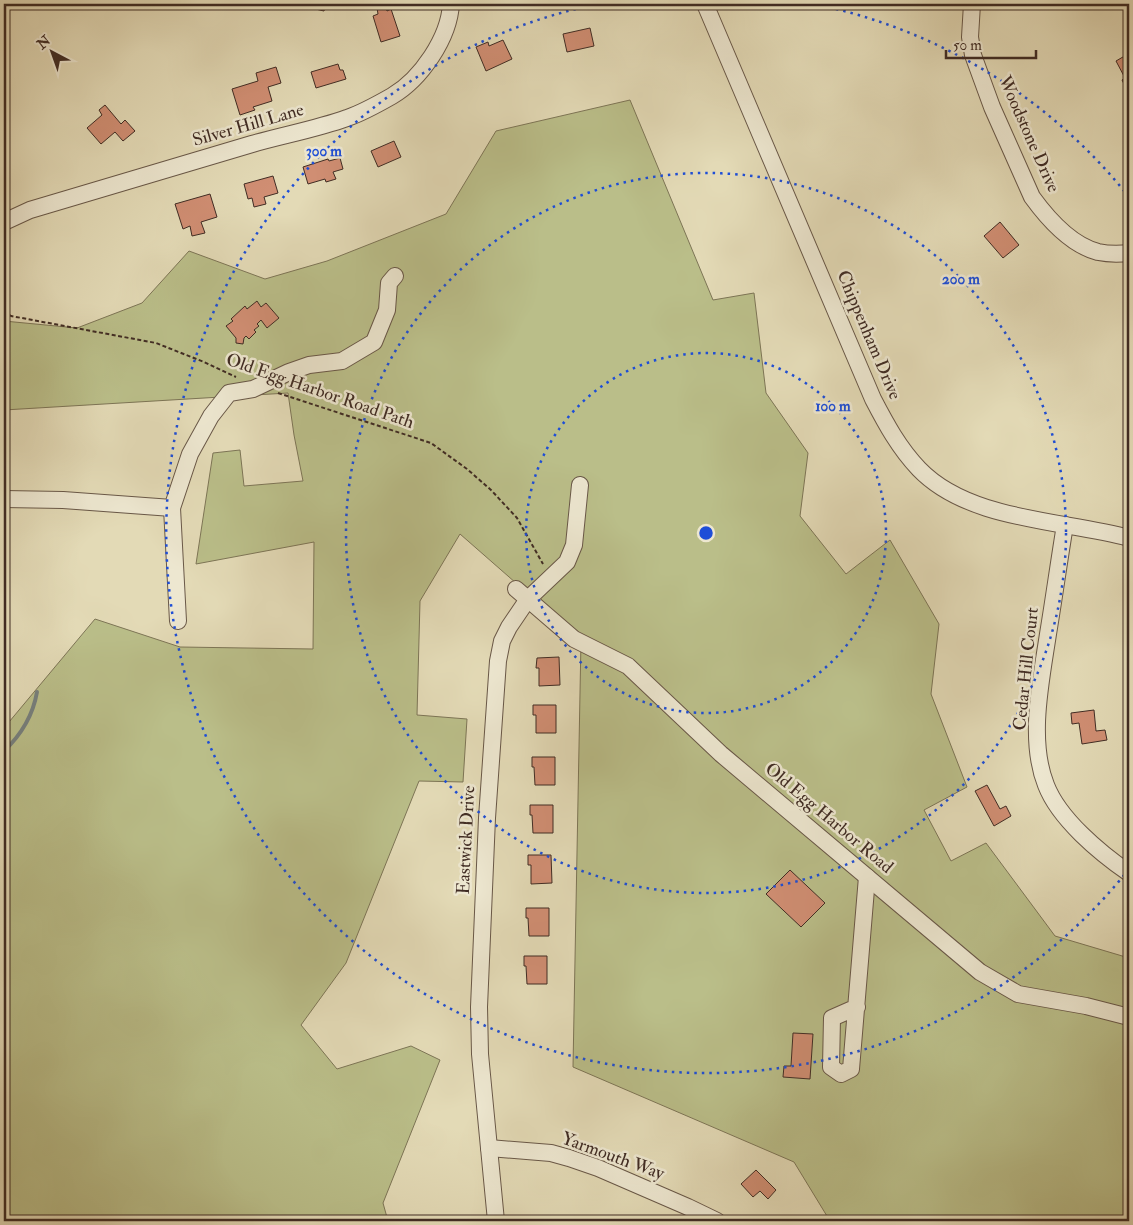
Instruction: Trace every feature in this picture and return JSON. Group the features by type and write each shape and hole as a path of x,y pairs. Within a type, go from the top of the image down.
{"street":[{"name":"Silver Hill Lane","path":"4,222 30,210 348,118 393,96 412,79 429,60 441,42 450,15 451,4"},
{"name":"Chippenham Drive","path":"705,4 873,399 891,433 919,469 936,484 956,496 991,510 1129,538"},
{"name":"Woodstone Drive","path":"972,4 970,37 973,55 992,107 1032,197 1041,210 1067,235 1082,245 1098,252 1129,253"},
{"path":"178,621 172,508 190,454 211,416 229,393 259,387 289,372 309,365 342,361 374,342 387,310 389,283 395,276"},
{"name":"Eastwick Drive","path":"496,1221 480,1054 479,1007 487,818 498,661 502,641 509,627 523,610 522,594 567,562 574,545 580,485"},
{"path":"4,499 63,500 172,508"},
{"name":"Cedar Hill Court","path":"1065,525 1037,720 1040,766 1046,786 1054,801 1077,829 1107,857 1129,873"},
{"name":"Old Egg Harbor Road","path":"522,594 574,639 628,666 721,754 980,972 1018,994 1086,1006 1129,1017"},
{"path":"857,1007 867,877"},
{"name":"Yarmouth Way","path":"489,1148 551,1153 569,1158 598,1168 688,1206 716,1221"}],"path":[{"name":"Old Egg Harbor Road Path","path":"4,312 11,316 156,343 204,362 242,381 431,443 467,469 491,490 517,518 544,564 537,570"}],"green space":[{"path":"630,100 713,300 754,293 766,393 808,453 800,516 846,574 890,540 939,624 931,694 967,787 924,810 951,861 986,843 1055,936 1129,958 1129,1221 830,1221 794,1162 573,1067 581,640 460,534 420,601 417,715 467,719 463,782 419,781 346,963 301,1025 337,1069 411,1046 440,1060 383,1203 388,1221 4,1221 4,728 95,619 180,647 313,649 314,542 196,564 213,453 240,450 244,486 303,481 288,393 4,410 4,321 77,328 142,303 189,251 265,279 327,261 446,214 496,131"}],"building":[{"path":"294,4 326,4 324,11"},
{"path":"385,5 387,11 391,9 400,36 381,42 373,16 378,14 377,8"},
{"path":"590,28 594,46 567,52 563,34"},
{"path":"503,40 512,59 486,71 476,47 488,42 489,46"},
{"path":"1128,54 1129,94 1122,80 1125,78 1116,61"},
{"path":"338,64 340,70 343,70 346,79 316,88 311,72"},
{"path":"276,67 281,83 268,87 272,101 253,107 255,110 240,115 232,89 258,81 256,73"},
{"path":"105,105 121,124 125,120 135,131 123,141 115,132 101,144 87,128 102,115 99,110"},
{"path":"394,141 401,157 378,167 371,151"},
{"path":"340,158 343,169 333,172 336,179 326,182 325,179 308,184 303,167 328,159 329,161"},
{"path":"273,176 278,193 264,197 266,204 254,207 252,198 248,199 244,184"},
{"path":"210,194 217,217 201,222 205,233 192,236 190,226 183,229 175,204"},
{"path":"1000,222 1019,245 1003,258 984,236"},
{"path":"257,301 261,307 266,303 279,318 267,328 261,320 257,324 259,326 254,330 256,332 249,339 246,336 243,344 236,343 236,338 226,326 233,321 231,319 245,306 247,309"},
{"path":"559,657 560,685 539,686 539,668 536,668 537,658"},
{"path":"533,705 556,705 556,733 536,733 536,715 533,715"},
{"path":"1094,710 1096,731 1105,730 1107,740 1082,744 1079,723 1072,724 1071,713"},
{"path":"532,757 555,757 555,785 535,785"},
{"path":"987,785 1000,809 1006,806 1011,816 994,826 975,791"},
{"path":"530,805 553,805 553,833 533,833"},
{"path":"528,855 551,855 552,883 531,884 531,865 528,865"},
{"path":"790,870 825,903 801,927 766,894"},
{"path":"526,908 549,908 549,936 529,936"},
{"path":"524,956 547,956 547,984 527,984"},
{"path":"793,1033 813,1034 810,1079 783,1077 784,1066 791,1066"},
{"path":"756,1170 776,1190 768,1199 760,1191 753,1197 741,1184"}],"waterway":[{"path":"4,751 25,724 33,709 37,692"}]}
